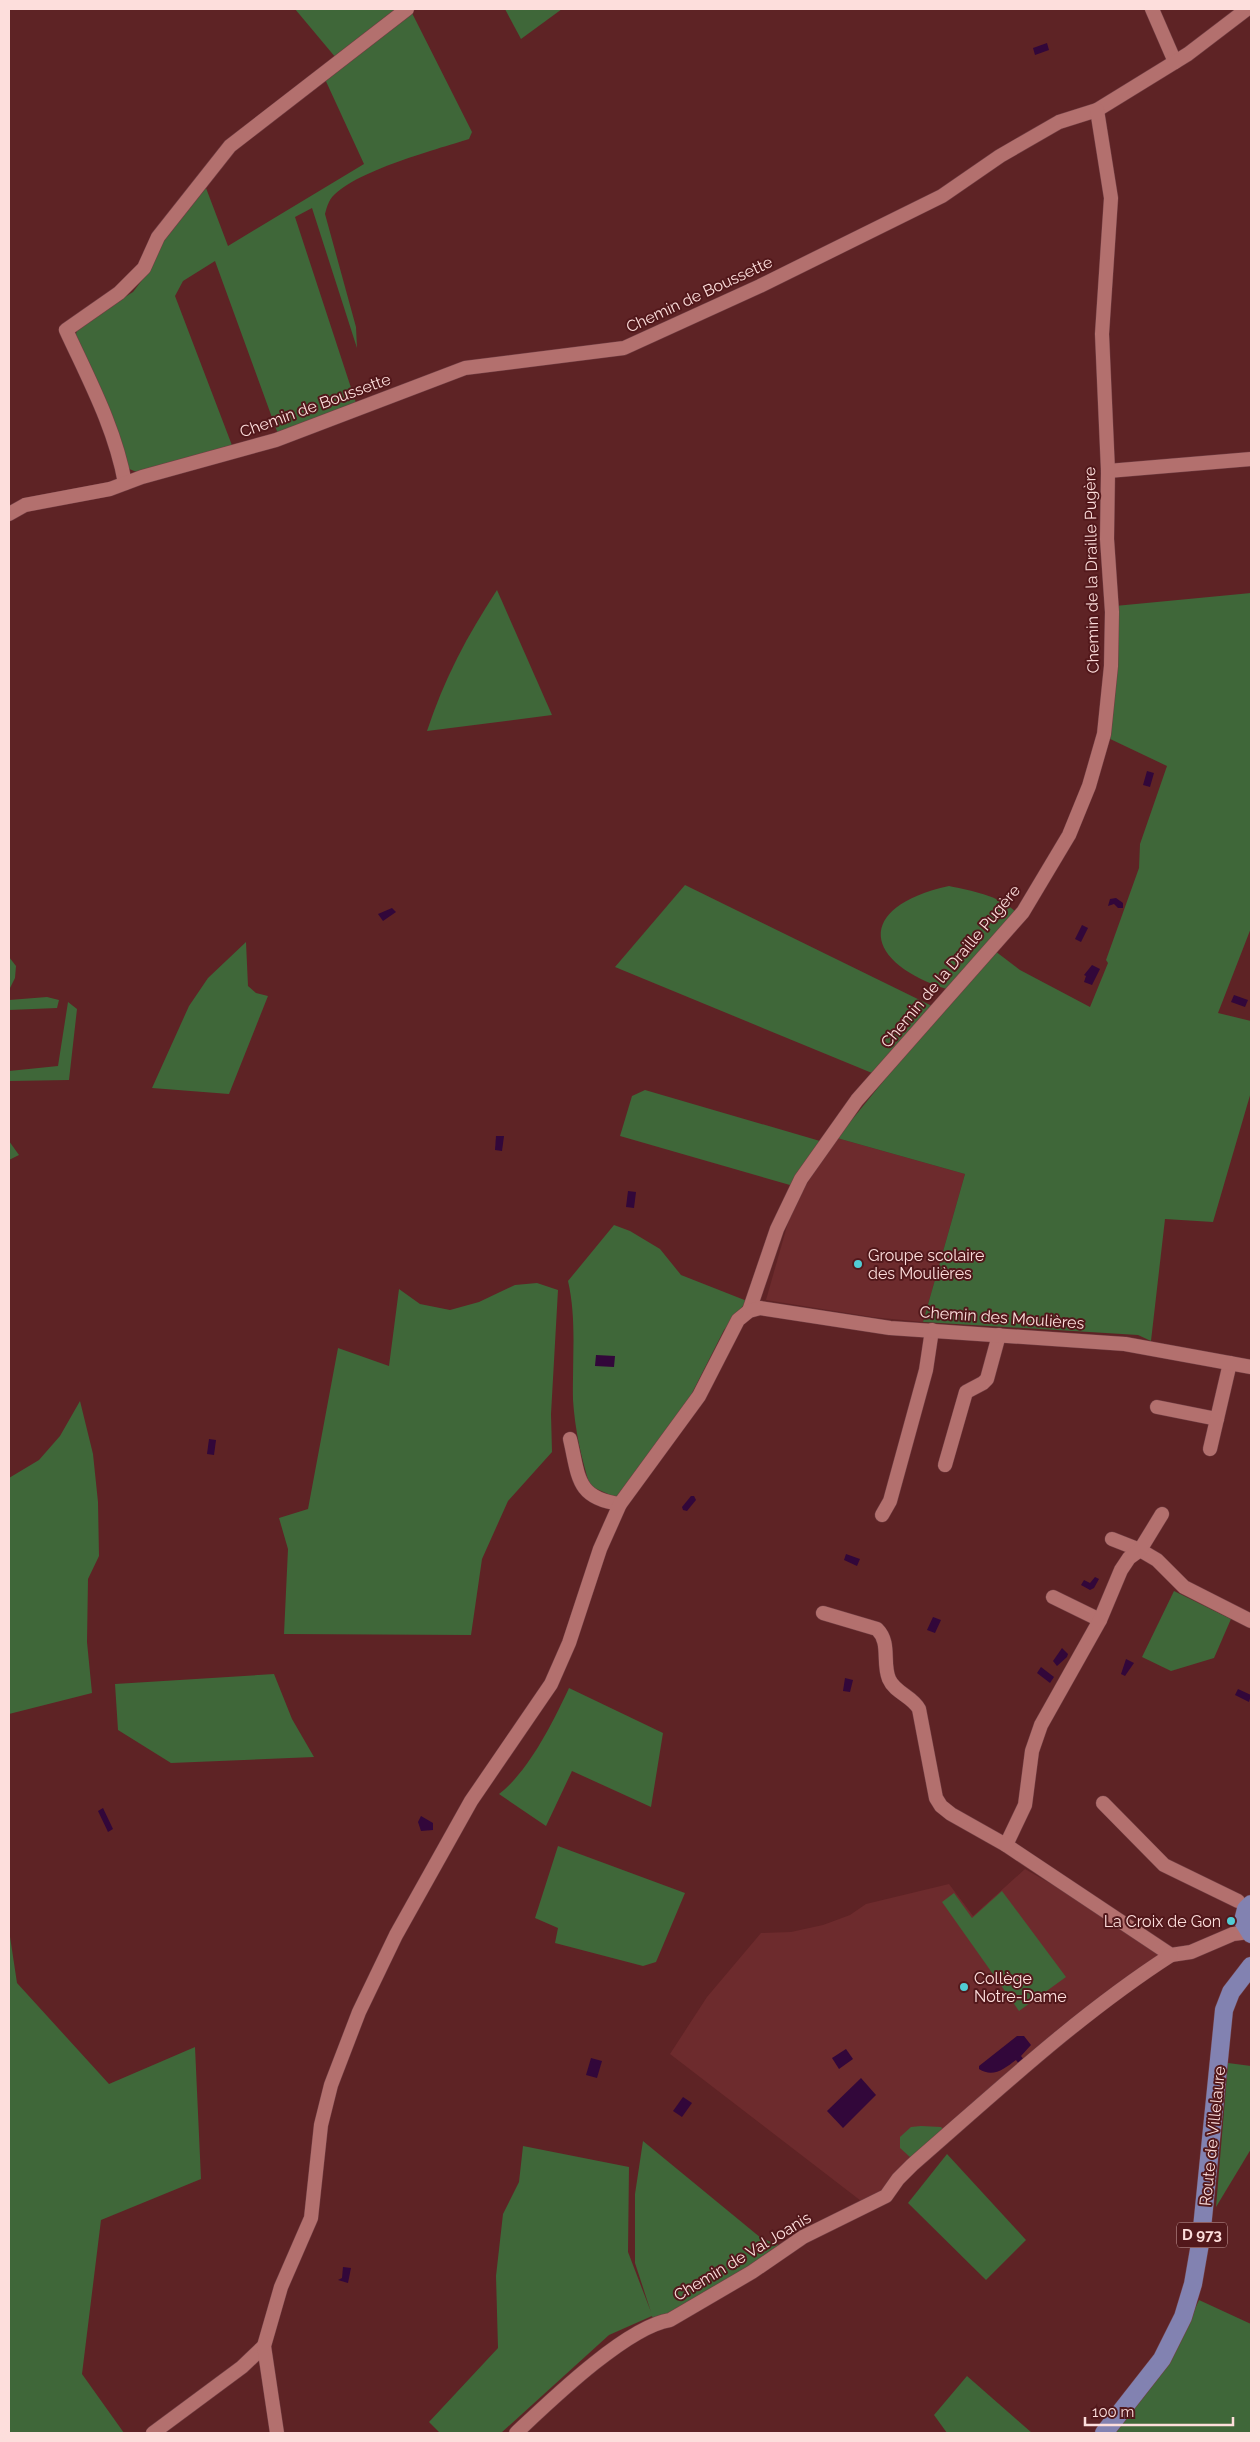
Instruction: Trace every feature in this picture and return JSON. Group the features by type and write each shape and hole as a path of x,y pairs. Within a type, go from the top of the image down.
{"main road":[{"name":"Route de Villelaure","path":"1104,2433 1162,2359 1173,2339 1189,2299 1201,2238 1224,2010 1231,1992 1250,1963"}],"street":[{"path":"125,483 120,457 100,401 66,330 120,292 144,268 158,237 230,146 407,9"},
{"path":"1152,9 1176,62"},
{"name":"Chemin de Boussette","path":"9,514 25,505 95,492 276,440 465,368 624,348 760,286 942,196 1000,156 1059,122 1097,110 1176,62 1247,9"},
{"name":"Chemin de la Draille Pugère","path":"749,1311 777,1229 802,1179 857,1100 1023,912 1069,835 1089,786 1102,743 1108,693 1112,612 1102,334 1111,198 1097,110"},
{"path":"1108,472 1251,459"},
{"name":"Chemin des Moulières","path":"749,1311 760,1308 890,1328 1125,1344 1251,1367"},
{"path":"277,2433 264,2346 281,2287 311,2218 321,2125 331,2085 359,2012 396,1936 471,1801 551,1684 569,1643 600,1549 620,1504 699,1396 738,1320 749,1311"},
{"path":"882,1515 890,1501 926,1370 932,1330"},
{"path":"945,1465 966,1392 984,1383 987,1379 999,1335"},
{"path":"1210,1449 1230,1363"},
{"path":"1157,1407 1217,1419"},
{"path":"570,1439 584,1488 596,1499 620,1504"},
{"path":"1006,1845 1024,1805 1032,1751 1041,1725 1100,1620 1121,1570 1129,1558 1140,1550 1162,1514"},
{"path":"1112,1539 1140,1550 1157,1560 1184,1587 1251,1621"},
{"path":"1053,1597 1100,1620"},
{"path":"823,1613 877,1629 882,1635 888,1676 892,1686 916,1703 919,1709 936,1798 952,1814 1006,1845 1171,1955 1190,1952 1218,1939 1248,1919 1164,1865 1103,1803"},
{"name":"Chemin de Val Joanis","path":"516,2433 595,2363 631,2338 661,2321 670,2320 752,2272 803,2237 886,2196 898,2179 912,2165 1055,2041 1117,1992 1171,1955"},
{"path":"154,2433 242,2367 264,2346"}],"shaded area":[{"path":"1047,43 1049,50 1035,55 1033,48"},
{"path":"1147,771 1154,773 1150,787 1143,785"},
{"path":"1116,898 1123,903 1123,908 1118,908 1114,904 1108,906 1110,899"},
{"path":"392,908 396,912 383,921 378,914"},
{"path":"1082,925 1088,928 1081,942 1075,939"},
{"path":"1092,965 1100,969 1092,985 1084,982 1086,976 1084,975"},
{"path":"1234,995 1248,1000 1245,1007 1231,1002"},
{"path":"496,1136 504,1136 502,1151 495,1150"},
{"name":"Groupe scolaire des Moulières","path":"837,1138 965,1174 923,1322 872,1317 766,1300 793,1205"},
{"path":"628,1191 636,1192 634,1208 626,1207"},
{"path":"596,1355 615,1356 614,1367 595,1366"},
{"path":"209,1439 216,1440 214,1455 207,1454"},
{"path":"691,1496 694,1496 696,1500 687,1511 683,1510 682,1507"},
{"path":"846,1554 860,1559 857,1566 844,1560"},
{"path":"1095,1577 1099,1579 1094,1588 1090,1590 1081,1585 1084,1580 1090,1583"},
{"path":"933,1617 941,1620 935,1633 927,1630"},
{"path":"1062,1648 1068,1654 1057,1666 1053,1661"},
{"path":"1126,1659 1134,1663 1125,1676 1121,1674"},
{"path":"1041,1667 1054,1677 1050,1683 1037,1673"},
{"path":"845,1678 853,1680 850,1692 843,1691"},
{"path":"1238,1689 1251,1695 1249,1702 1235,1695"},
{"path":"103,1808 113,1829 108,1832 98,1811"},
{"path":"421,1816 433,1823 433,1830 421,1831 418,1822"},
{"path":"1025,1869 1100,1912 1165,1958 930,2154 865,2204 670,2054 707,1997 761,1933 791,1932 823,1925 850,1915 866,1904 949,1884 973,1916"},
{"path":"1017,2036 1024,2036 1031,2045 1021,2056 1024,2060 1019,2064 1016,2060 1003,2069 989,2073 979,2069 979,2066"},
{"path":"846,2049 853,2059 839,2069 832,2058"},
{"path":"591,2058 602,2061 597,2078 586,2075"},
{"path":"861,2078 876,2095 843,2128 827,2111"},
{"path":"683,2097 692,2103 682,2117 673,2111"},
{"path":"343,2267 351,2268 348,2283 338,2280 342,2278"}],"green space":[{"path":"295,9 398,9 336,58"},
{"path":"505,9 562,9 521,39"},
{"path":"412,13 472,132 469,139 371,172 338,192 329,202 325,214 356,327 357,348 312,208 295,217 356,403 278,434 215,261 183,281 175,296 233,448 139,473 127,468 74,342 78,326 133,292 149,271 167,234 206,188 228,246 364,164 324,77"},
{"path":"497,590 552,715 427,731 457,658"},
{"path":"1251,593 1251,928 1218,1013 1251,1021 1251,1092 1213,1222 1165,1219 1151,1341 1138,1335 923,1322 965,1174 837,1138 995,951 1020,970 1090,1007 1108,963 1106,960 1139,868 1140,844 1167,766 1106,737 1115,606"},
{"path":"685,885 932,1006 872,1073 615,967"},
{"path":"949,886 976,892 1001,901 1016,912 950,990 921,979 900,966 886,951 881,936 884,921 896,907 918,895"},
{"path":"246,942 248,986 256,993 268,996 229,1094 152,1088 189,1006 208,978"},
{"path":"9,957 16,966 15,978 9,990"},
{"path":"47,997 59,1000 57,1008 9,1010 9,1000"},
{"path":"68,1002 77,1009 69,1080 9,1081 9,1071 58,1066"},
{"path":"645,1090 820,1141 790,1185 620,1136 632,1096"},
{"path":"9,1141 19,1155 9,1160"},
{"path":"614,1225 630,1231 660,1249 681,1275 747,1301 724,1330 689,1399 617,1498 590,1486 581,1454 573,1400 573,1325 568,1281"},
{"path":"537,1283 558,1290 551,1414 552,1452 508,1501 482,1559 471,1635 284,1634 288,1549 279,1518 308,1509 338,1348 389,1366 399,1289 420,1304 450,1310 479,1302 515,1285"},
{"path":"80,1401 93,1454 98,1502 99,1556 88,1579 87,1642 92,1693 9,1714 9,1478 39,1460 60,1436"},
{"path":"1174,1591 1231,1619 1214,1658 1171,1671 1142,1657"},
{"path":"274,1674 292,1719 314,1757 171,1763 118,1730 115,1684"},
{"path":"569,1688 663,1733 651,1807 572,1771 546,1826 499,1794 520,1773 530,1759 548,1730"},
{"path":"558,1846 685,1893 656,1962 643,1966 555,1943 558,1928 535,1918"},
{"path":"1002,1891 1066,1977 1019,2011 942,1902 954,1893 972,1918"},
{"path":"9,1930 17,1983 109,2084 195,2047 201,2179 101,2220 82,2374 124,2433 9,2433"},
{"path":"1228,2063 1251,2066 1251,2149 1216,2207"},
{"path":"911,2127 941,2127 943,2129 915,2156 910,2157 900,2148 900,2137"},
{"path":"643,2141 761,2238 784,2247 666,2317 653,2319 652,2316 609,2335 501,2433 440,2433 429,2422 498,2348 496,2276 503,2214 519,2182 523,2146 629,2167 628,2252 651,2312 635,2263 635,2194"},
{"path":"947,2154 1026,2240 986,2280 908,2203"},
{"path":"1199,2300 1251,2324 1251,2433 1113,2433 1172,2359"},
{"path":"967,2376 1032,2433 947,2433 934,2415"}],"place":[{"name":"Groupe scolaire des Moulières","path":"858,1264"},
{"name":"La Croix de Gon","path":"1231,1921"},
{"name":"Collège Notre-Dame","path":"964,1987"}]}
